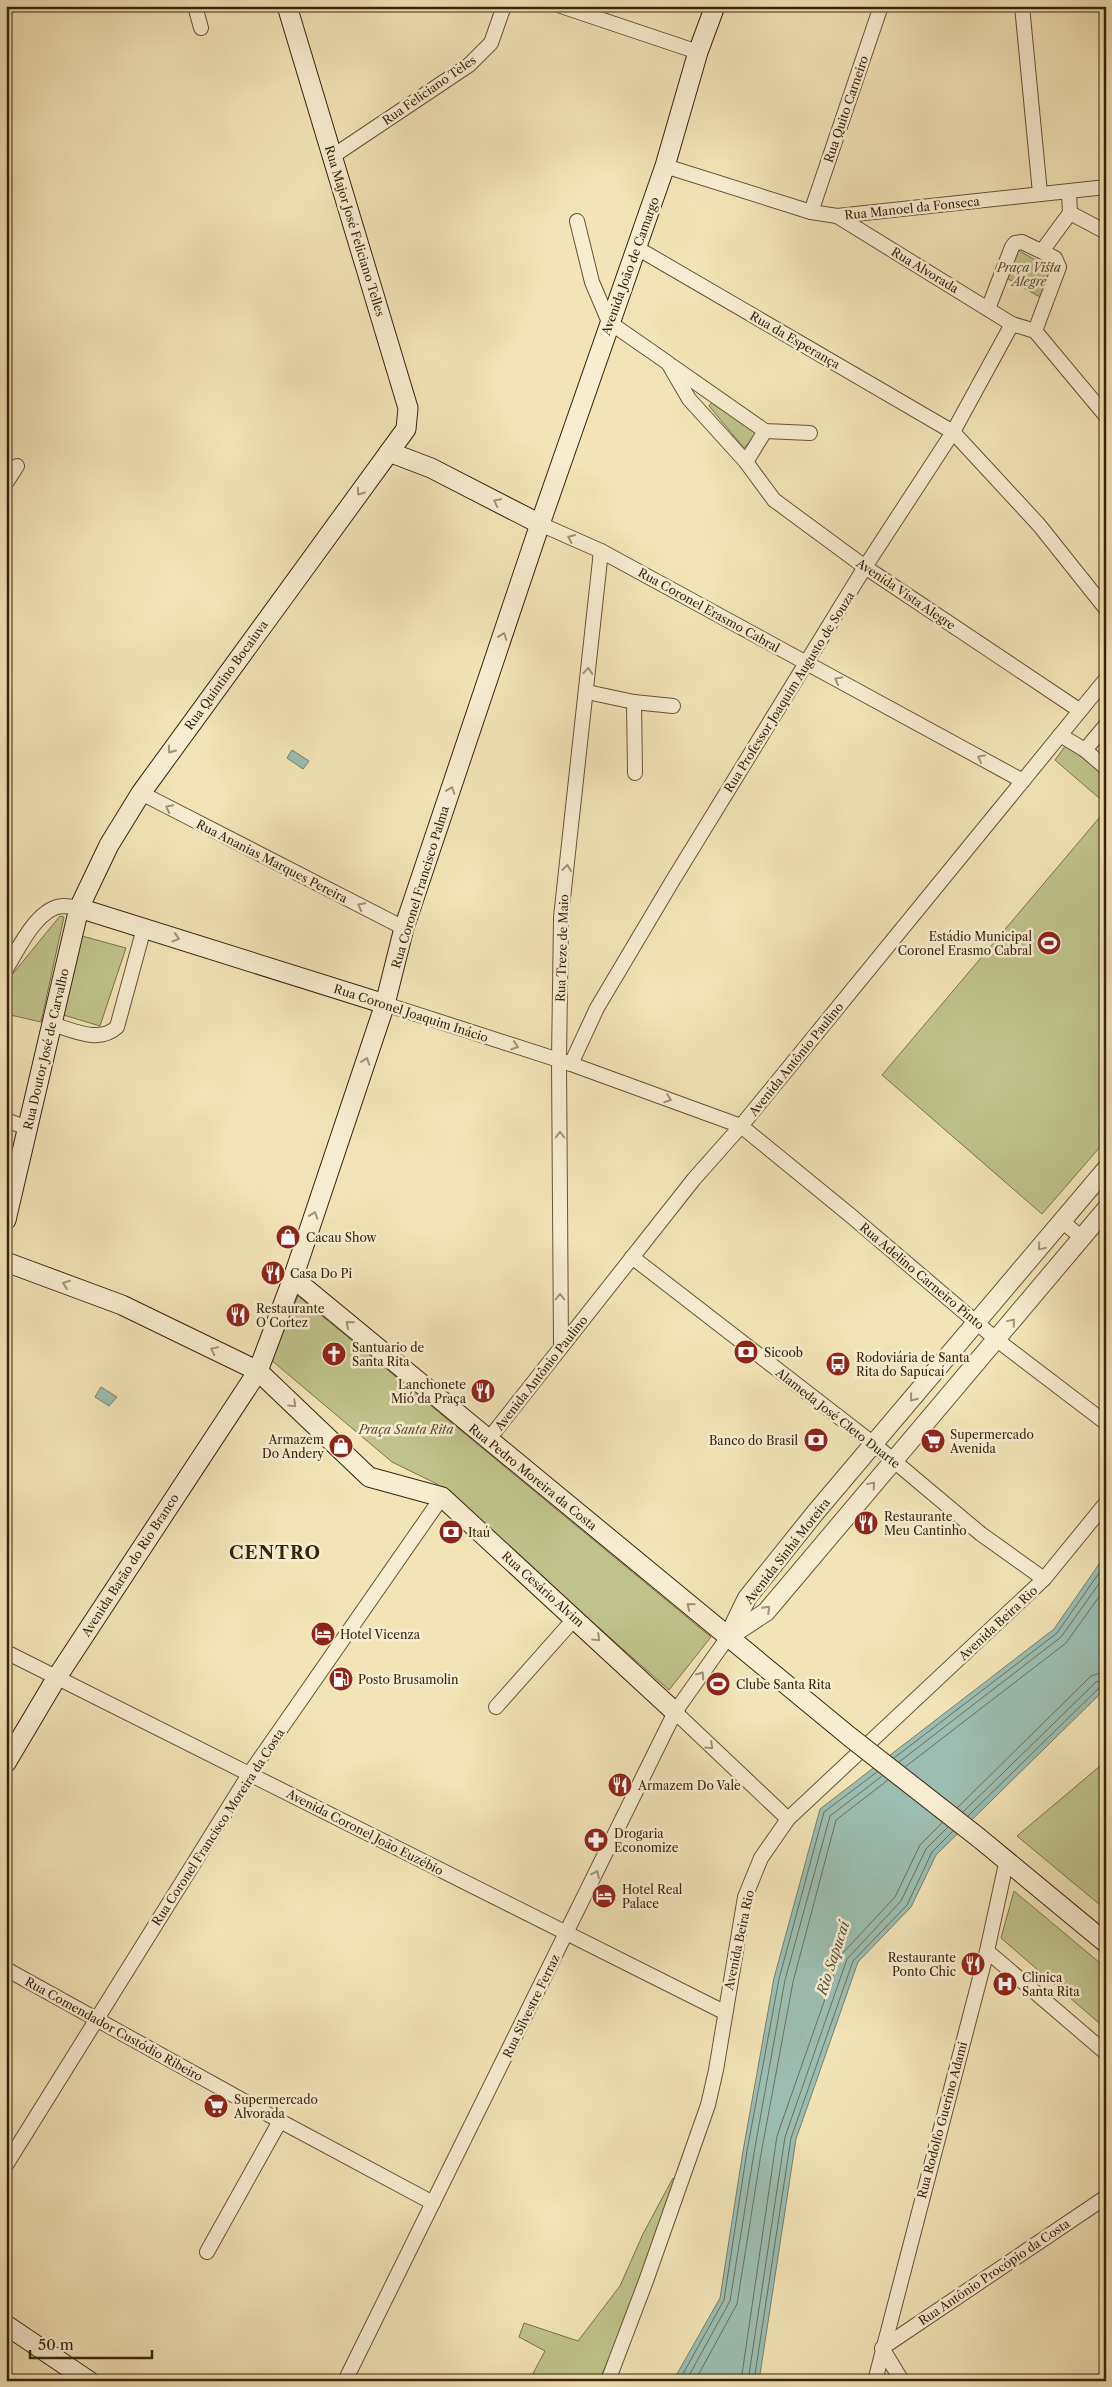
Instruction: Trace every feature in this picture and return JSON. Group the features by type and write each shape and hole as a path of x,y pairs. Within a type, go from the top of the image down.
{"main road":[{"name":"Rua Major José Feliciano Telles","path":"287,6 408,408 406,429 389,452"},
{"name":"Avenida João de Camargo","path":"540,524 665,166 698,52 715,6"},
{"name":"Rua Coronel Erasmo Cabral","path":"389,452 431,468 540,524"},
{"name":"Rua Quintino Bocaiuva","path":"79,908 109,845 140,793 389,452"},
{"name":"Rua Coronel Francisco Palma","path":"293,1278 385,1004 404,928 540,524"},
{"name":"Rua Coronel Joaquim Inácio","path":"79,908 385,1004"},
{"name":"Rua Doutor José de Carvalho","path":"6,1220 79,908"},
{"name":"Rua Cesário Alvim","path":"6,1262 122,1305 258,1371 369,1477 442,1497 675,1712"},
{"path":"258,1371 293,1278"},
{"name":"Rua Pedro Moreira da Costa","path":"293,1278 728,1637 850,1736 1007,1859 1106,1943"},
{"name":"Avenida Barão do Rio Branco","path":"6,1763 57,1677 258,1371"},
{"path":"6,2325 89,2381"}],"street":[{"path":"195,6 201,28"},
{"name":"Rua Feliciano Teles","path":"333,156 470,64 491,43 504,6"},
{"path":"561,6 698,52"},
{"name":"Rua Quito Carneiro","path":"811,212 881,6"},
{"path":"1022,6 1040,193"},
{"name":"Rua Manoel da Fonseca","path":"665,166 811,212 837,216 1106,187"},
{"path":"1042,251 1070,213 1069,192"},
{"path":"1070,213 1106,232"},
{"name":"Rua Alvorada","path":"837,216 1012,324 1035,331"},
{"path":"576,221 592,282 609,322"},
{"path":"988,309 1012,247 1016,243 1022,242 1055,258 1058,267 1035,331 1106,416"},
{"name":"Rua da Esperança","path":"637,248 953,432 1039,525 1106,610"},
{"name":"Avenida Vista Alegre","path":"609,322 765,432"},
{"name":"Rua Professor Joaquim Augusto de Souza","path":"565,1062 865,567 953,432 1012,324"},
{"name":"Avenida Vista Alegre","path":"668,363 689,398 746,462 774,500 865,567 1079,710"},
{"path":"746,462 765,432 810,433"},
{"path":"6,483 17,466"},
{"name":"Rua Coronel Erasmo Cabral","path":"540,524 601,551 1023,782"},
{"name":"Rua Treze de Maio","path":"561,1346 565,1062 562,917 601,551"},
{"name":"Avenida Antônio Paulino","path":"488,1440 694,1179 741,1126 1106,679"},
{"path":"587,692 634,702 673,706"},
{"path":"634,702 635,773"},
{"path":"1085,750 1106,726"},
{"path":"1060,735 1085,750 1106,768"},
{"name":"Rua Ananias Marques Pereira","path":"140,793 404,928"},
{"path":"6,970 34,925 45,913 62,906 79,908"},
{"path":"52,1024 96,1036 111,1033 117,1027 144,928"},
{"name":"Rua Coronel Joaquim Inácio","path":"385,1004 565,1062 741,1126"},
{"path":"6,1120 27,1128"},
{"name":"Rua Adelino Carneiro Pinto","path":"741,1126 850,1215 997,1340 1106,1423"},
{"name":"Avenida Sinhá Moreira","path":"728,1637 747,1598 1106,1170"},
{"name":"Avenida Sinhá Moreira","path":"728,1637 766,1612 1106,1209"},
{"path":"1063,1222 1082,1238"},
{"name":"Alameda José Cleto Duarte","path":"632,1257 875,1445 981,1534 1044,1579"},
{"name":"Rua Coronel Francisco Moreira da Costa","path":"6,2165 250,1773 442,1497"},
{"name":"Avenida Beira Rio","path":"608,2381 646,2281 708,2105 716,2070 724,2012 745,1897 761,1858 788,1819 842,1766 909,1707 1044,1579 1106,1503"},
{"path":"496,1706 575,1618"},
{"name":"Rua Silvestre Ferraz","path":"345,2381 675,1712 728,1637"},
{"name":"Avenida Coronel João Euzébio","path":"6,1652 724,2012"},
{"name":"Rua Cesário Alvim","path":"675,1712 788,1819"},
{"name":"Rua Rodolfo Guerino Adami","path":"875,2381 882,2348 987,1951 1007,1859"},
{"path":"987,1951 1106,2053"},
{"name":"Rua Comendador Custódio Ribeiro","path":"6,1969 280,2121 433,2203"},
{"path":"207,2252 280,2121"},
{"name":"Rua Antônio Procópio da Costa","path":"882,2348 1106,2197"},
{"path":"882,2348 902,2381"}],"green space":[{"name":"Praça Vista Alegre","path":"1018,250 1054,271 1040,297 1003,276"},
{"path":"714,400 759,432 744,448 709,406"},
{"path":"1068,742 1106,774 1106,804 1055,760"},
{"name":"Estádio Municipal Coronel Erasmo Cabral","path":"1105,811 1106,1140 1042,1214 882,1075"},
{"path":"60,916 64,917 41,1022 6,1014 6,982"},
{"path":"82,936 126,948 100,1026 60,1014"},
{"name":"Praça Santa Rita","path":"298,1296 711,1637 669,1690 437,1484 392,1462 270,1359"},
{"path":"1106,1761 1106,1910 1017,1836"},
{"path":"1014,1891 1106,1968 1106,2029 1001,1938"},
{"path":"673,2178 679,2182 636,2299 599,2381 529,2381 545,2351 519,2337 524,2323 578,2341 620,2286 643,2234"}],"water":[{"path":"292,750 309,761 303,769 287,758"},
{"path":"101,1387 117,1397 109,1406 95,1397"},
{"name":"Rio Sapucaí","path":"1106,1554 1106,1688 936,1855 911,1907 858,1962 796,2139 759,2381 673,2381 720,2298 743,2151 774,1978 820,1809 1054,1629"}],"place":[{"name":"Estádio Municipal Coronel Erasmo Cabral","path":"1049,943"},
{"name":"Cacau Show","path":"288,1237"},
{"name":"Casa Do Pi","path":"273,1273"},
{"name":"Restaurante O Cortez","path":"238,1315"},
{"name":"Sicoob","path":"746,1352"},
{"name":"Santuario de Santa Rita","path":"334,1354"},
{"name":"Rodoviária de Santa Rita do Sapucaí","path":"838,1364"},
{"name":"Lanchonete Mió da Praça","path":"483,1391"},
{"name":"Banco do Brasil","path":"816,1440"},
{"name":"Supermercado Avenida","path":"933,1441"},
{"name":"Armazem Do Andery","path":"341,1446"},
{"name":"Restaurante Meu Cantinho","path":"866,1523"},
{"name":"Itaú","path":"451,1532"},
{"name":"Hotel Vicenza","path":"323,1634"},
{"name":"Posto Brusamolin","path":"341,1679"},
{"name":"Clube Santa Rita","path":"718,1684"},
{"name":"Armazem Do Vale","path":"620,1785"},
{"name":"Drogaria Economize","path":"596,1840"},
{"name":"Hotel Real Palace","path":"604,1896"},
{"name":"Restaurante Ponto Chic","path":"973,1964"},
{"name":"Clinica Santa Rita","path":"1005,1984"},
{"name":"Supermercado Alvorada","path":"216,2106"}],"district":[{"name":"CENTRO","path":"275,1553"}]}
